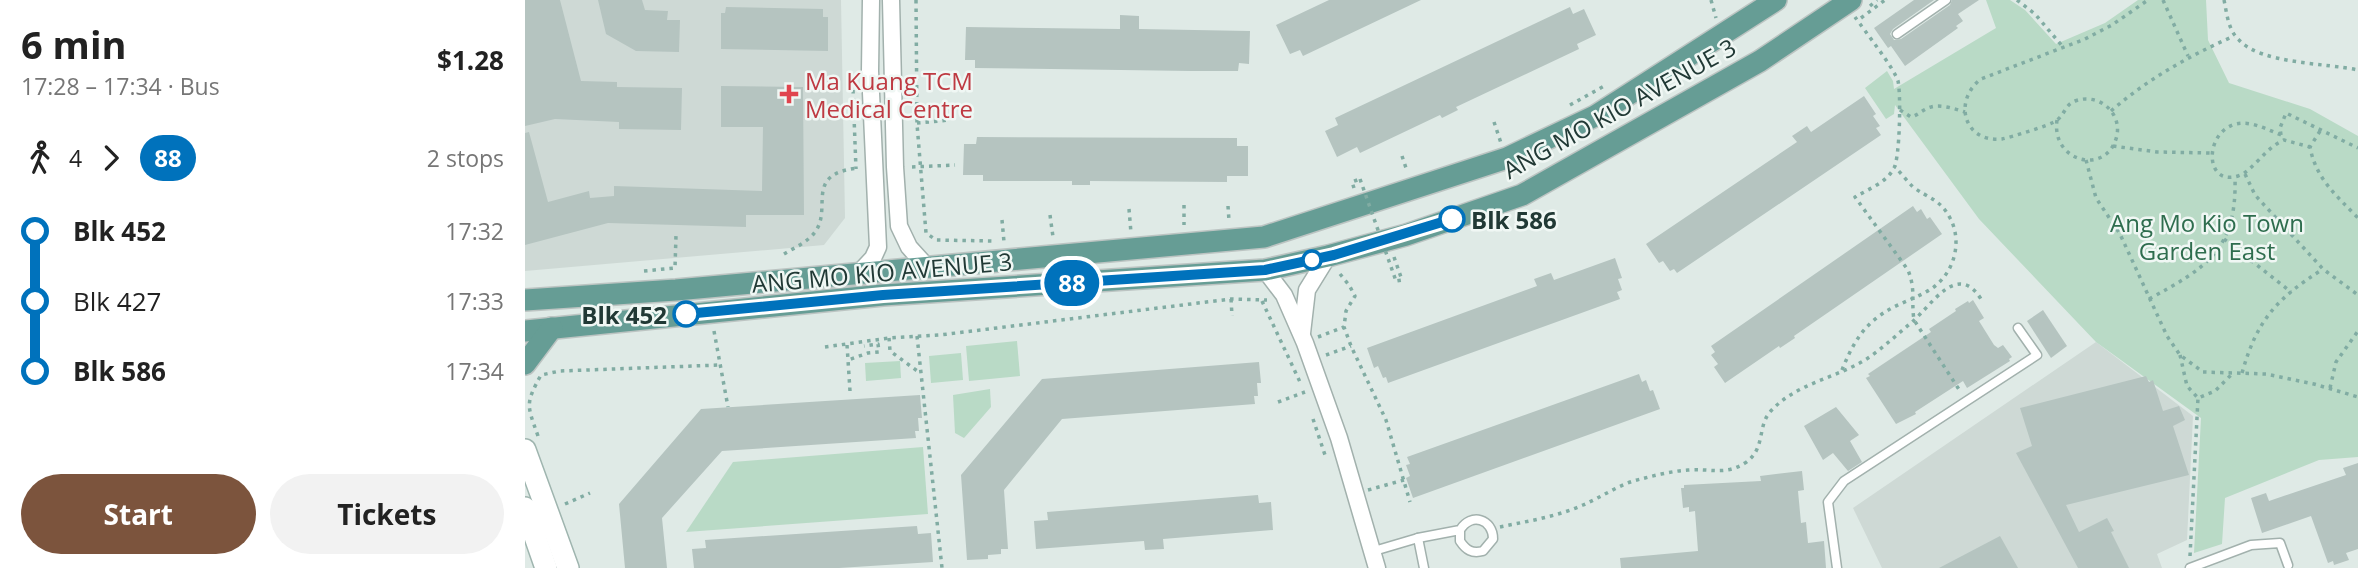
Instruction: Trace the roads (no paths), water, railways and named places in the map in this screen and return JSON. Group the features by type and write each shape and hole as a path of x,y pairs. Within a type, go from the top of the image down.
{"main road":[{"name":"ANG MO KIO AVENUE 3","path":"525,300 858,274 1264,237 1520,152 1595,116 1776,0"},
{"name":"ANG MO KIO AVENUE 3","path":"525,331 883,295 1334,265 1406,234 1522,195 1760,61 1851,0"},
{"path":"525,364 552,328"},
{"path":"533,447 568,568"},
{"path":"525,508 530,540 546,568"}],"street":[{"path":"858,274 873,258 878,247 870,71 871,0"},
{"path":"891,0 899,226 909,247 928,268"},
{"path":"1301,335 1307,290 1334,265"},
{"path":"1265,270 1284,295 1301,335 1339,438 1377,568"}],"lane":[{"path":"1897,34 1946,0"},
{"path":"1837,568 1828,502 1835,490 1844,481 2037,355 2018,328"},
{"path":"1374,551 1418,538 1460,530 1473,519 1484,521 1492,529 1493,539 1487,548 1478,552 1468,550 1460,541 1460,530"},
{"path":"1418,538 1424,568"},
{"path":"2190,568 2251,545 2280,543 2288,565"}],"place":[{"name":"Ma Kuang TCM Medical Centre","path":"789,94"},
{"name":"Blk 586","path":"1452,219"},
{"name":"Blk 452","path":"686,314"}],"park label":[{"name":"Ang Mo Kio Town Garden East","path":"2207,236"}]}
